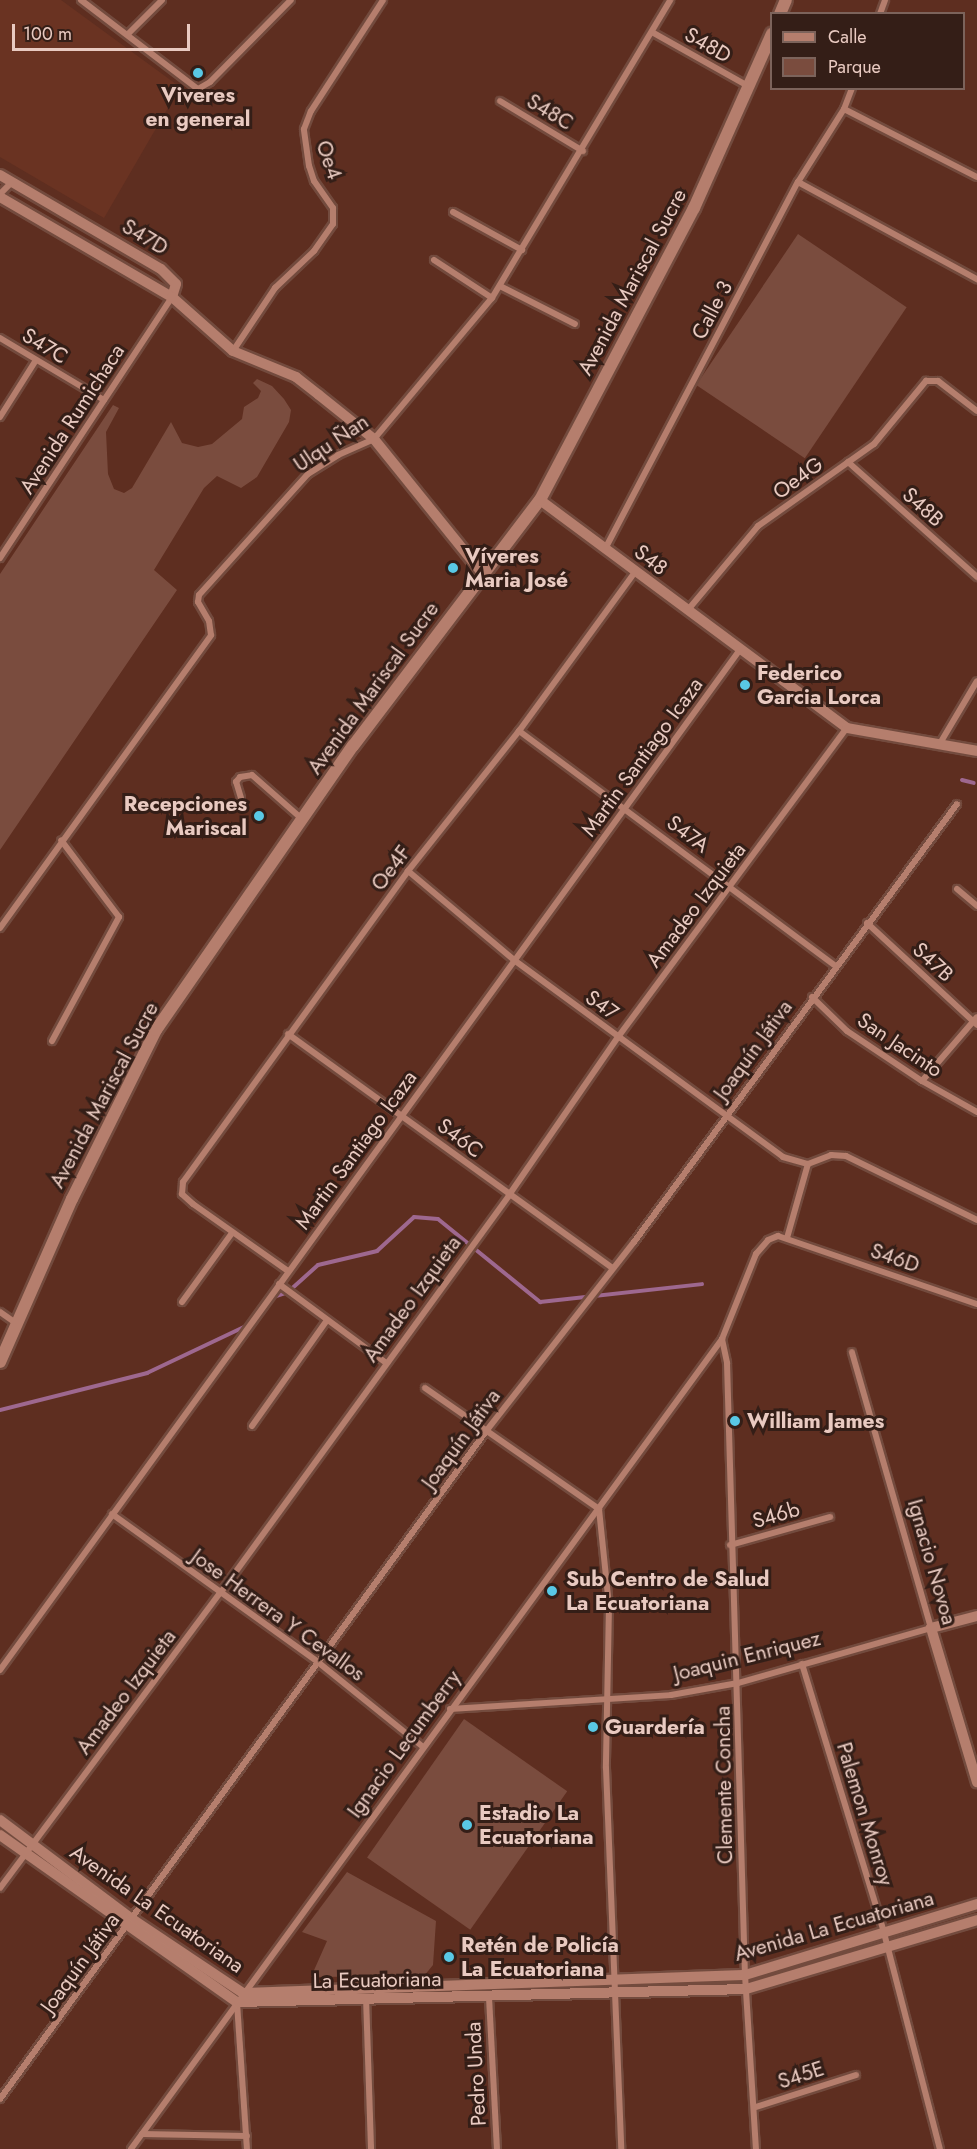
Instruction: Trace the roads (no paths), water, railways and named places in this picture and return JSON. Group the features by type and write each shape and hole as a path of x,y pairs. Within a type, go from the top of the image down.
{"main road":[{"name":"Avenida Mariscal Sucre","path":"0,1362 72,1198 156,1030 302,819 482,573 540,500 694,208 770,36"}],"street":[{"path":"81,0 198,89 210,82 291,0"},
{"path":"128,34 162,0"},
{"name":"Oe4","path":"233,351 275,288 314,251 333,224 333,208 314,181 309,166 304,129 311,111 383,0"},
{"name":"Ulqu Ñan","path":"0,928 211,635 209,621 198,602 204,590 308,474 338,455 374,439 492,298 583,151 670,0"},
{"name":"S48D","path":"652,32 748,86"},
{"name":"Calle 3","path":"605,549 798,182 844,109 851,90"},
{"name":"S48C","path":"500,101 583,151"},
{"path":"844,109 977,177"},
{"name":"S47D","path":"0,175 161,268 176,284 172,297 0,196"},
{"path":"0,196 12,182"},
{"path":"798,182 977,279"},
{"path":"453,212 522,250"},
{"path":"434,260 492,298"},
{"path":"500,286 575,324"},
{"path":"172,297 233,351 296,377 374,439 482,573"},
{"name":"Avenida Rumichaca","path":"0,558 172,297"},
{"name":"S47C","path":"0,338 104,400"},
{"path":"0,417 36,360"},
{"name":"Oe4G","path":"687,612 758,526 848,462 892,427 923,384 934,379 977,411"},
{"name":"S48B","path":"848,462 977,577"},
{"name":"S48","path":"540,500 739,651 847,728"},
{"name":"Oe4F","path":"232,1233 193,1204 181,1190 288,1034 408,872 519,731 635,572"},
{"name":"Martin Santiago Icaza","path":"0,1670 739,651"},
{"path":"939,745 977,681"},
{"path":"847,728 977,751"},
{"name":"Amadeo Izquieta","path":"0,1888 221,1592 509,1195 618,1037 847,728"},
{"name":"S47A","path":"519,731 835,966"},
{"path":"241,798 236,782 246,774 252,776 302,819"},
{"name":"Joaquín Játiva","path":"0,2099 320,1663 487,1430 612,1268 957,804"},
{"path":"52,1041 118,925 119,917 62,840"},
{"name":"S47","path":"408,872 514,960 724,1117 783,1157 808,1164"},
{"path":"957,889 977,906"},
{"name":"S47B","path":"867,923 976,1021"},
{"name":"San Jacinto","path":"812,997 847,1031 922,1081 977,1112"},
{"path":"922,1081 976,1021"},
{"name":"S46C","path":"288,1034 402,1114 509,1195 612,1268"},
{"path":"722,1339 738,1290 756,1254 768,1240 787,1238 808,1164 831,1155 846,1156 977,1221"},
{"path":"182,1302 232,1233 288,1271"},
{"name":"S46D","path":"787,1238 977,1305"},
{"path":"279,1284 386,1363"},
{"path":"0,1312 16,1324"},
{"path":"252,1426 327,1320"},
{"name":"Ignacio Lecumberry","path":"131,2149 422,1746 599,1509 722,1339"},
{"name":"Clemente Concha","path":"722,1339 727,1363 730,1545 738,1683 745,1975 756,2107 756,2149"},
{"name":"Ignacio Novoa","path":"852,1352 977,1782"},
{"path":"425,1388 599,1509 609,1605 606,1699 621,2149"},
{"name":"Jose Herrera Y Cevallos","path":"112,1514 320,1663 422,1746"},
{"name":"S46b","path":"730,1545 830,1517"},
{"name":"Joaquin Enriquez","path":"450,1709 671,1695 738,1683 977,1616"},
{"name":"Palemon Monroy","path":"802,1664 884,1933 940,2149"},
{"name":"Avenida La Ecuatoriana","path":"0,1820 33,1844 129,1923 240,1998 366,1987 745,1975 977,1904"},
{"path":"0,1835 129,1923"},
{"name":"La Ecuatoriana","path":"240,1998 366,2000 746,1989 977,1920"},
{"path":"366,1987 371,2149"},
{"name":"Pedro Unda","path":"489,1997 497,2149"},
{"path":"240,1998 247,2149"},
{"name":"S45E","path":"756,2107 856,2075"},
{"path":"142,2134 247,2136"}],"waterway":[{"path":"962,780 974,783"},
{"path":"273,1297 288,1292 318,1265 377,1251 414,1217 438,1219 540,1302 702,1284"},
{"path":"0,1410 147,1373 248,1325"}],"place":[{"name":"Viveres en general","path":"198,73"},
{"name":"Víveres Maria José","path":"453,568"},
{"name":"Federico Garcia Lorca","path":"745,685"},
{"name":"Recepciones Mariscal","path":"259,816"},
{"name":"William James","path":"735,1421"},
{"name":"Sub Centro de Salud La Ecuatoriana","path":"552,1591"},
{"name":"Guardería","path":"593,1727"},
{"name":"Estadio La Ecuatoriana","path":"467,1825"},
{"name":"Retén de Policía La Ecuatoriana","path":"449,1957"}]}
